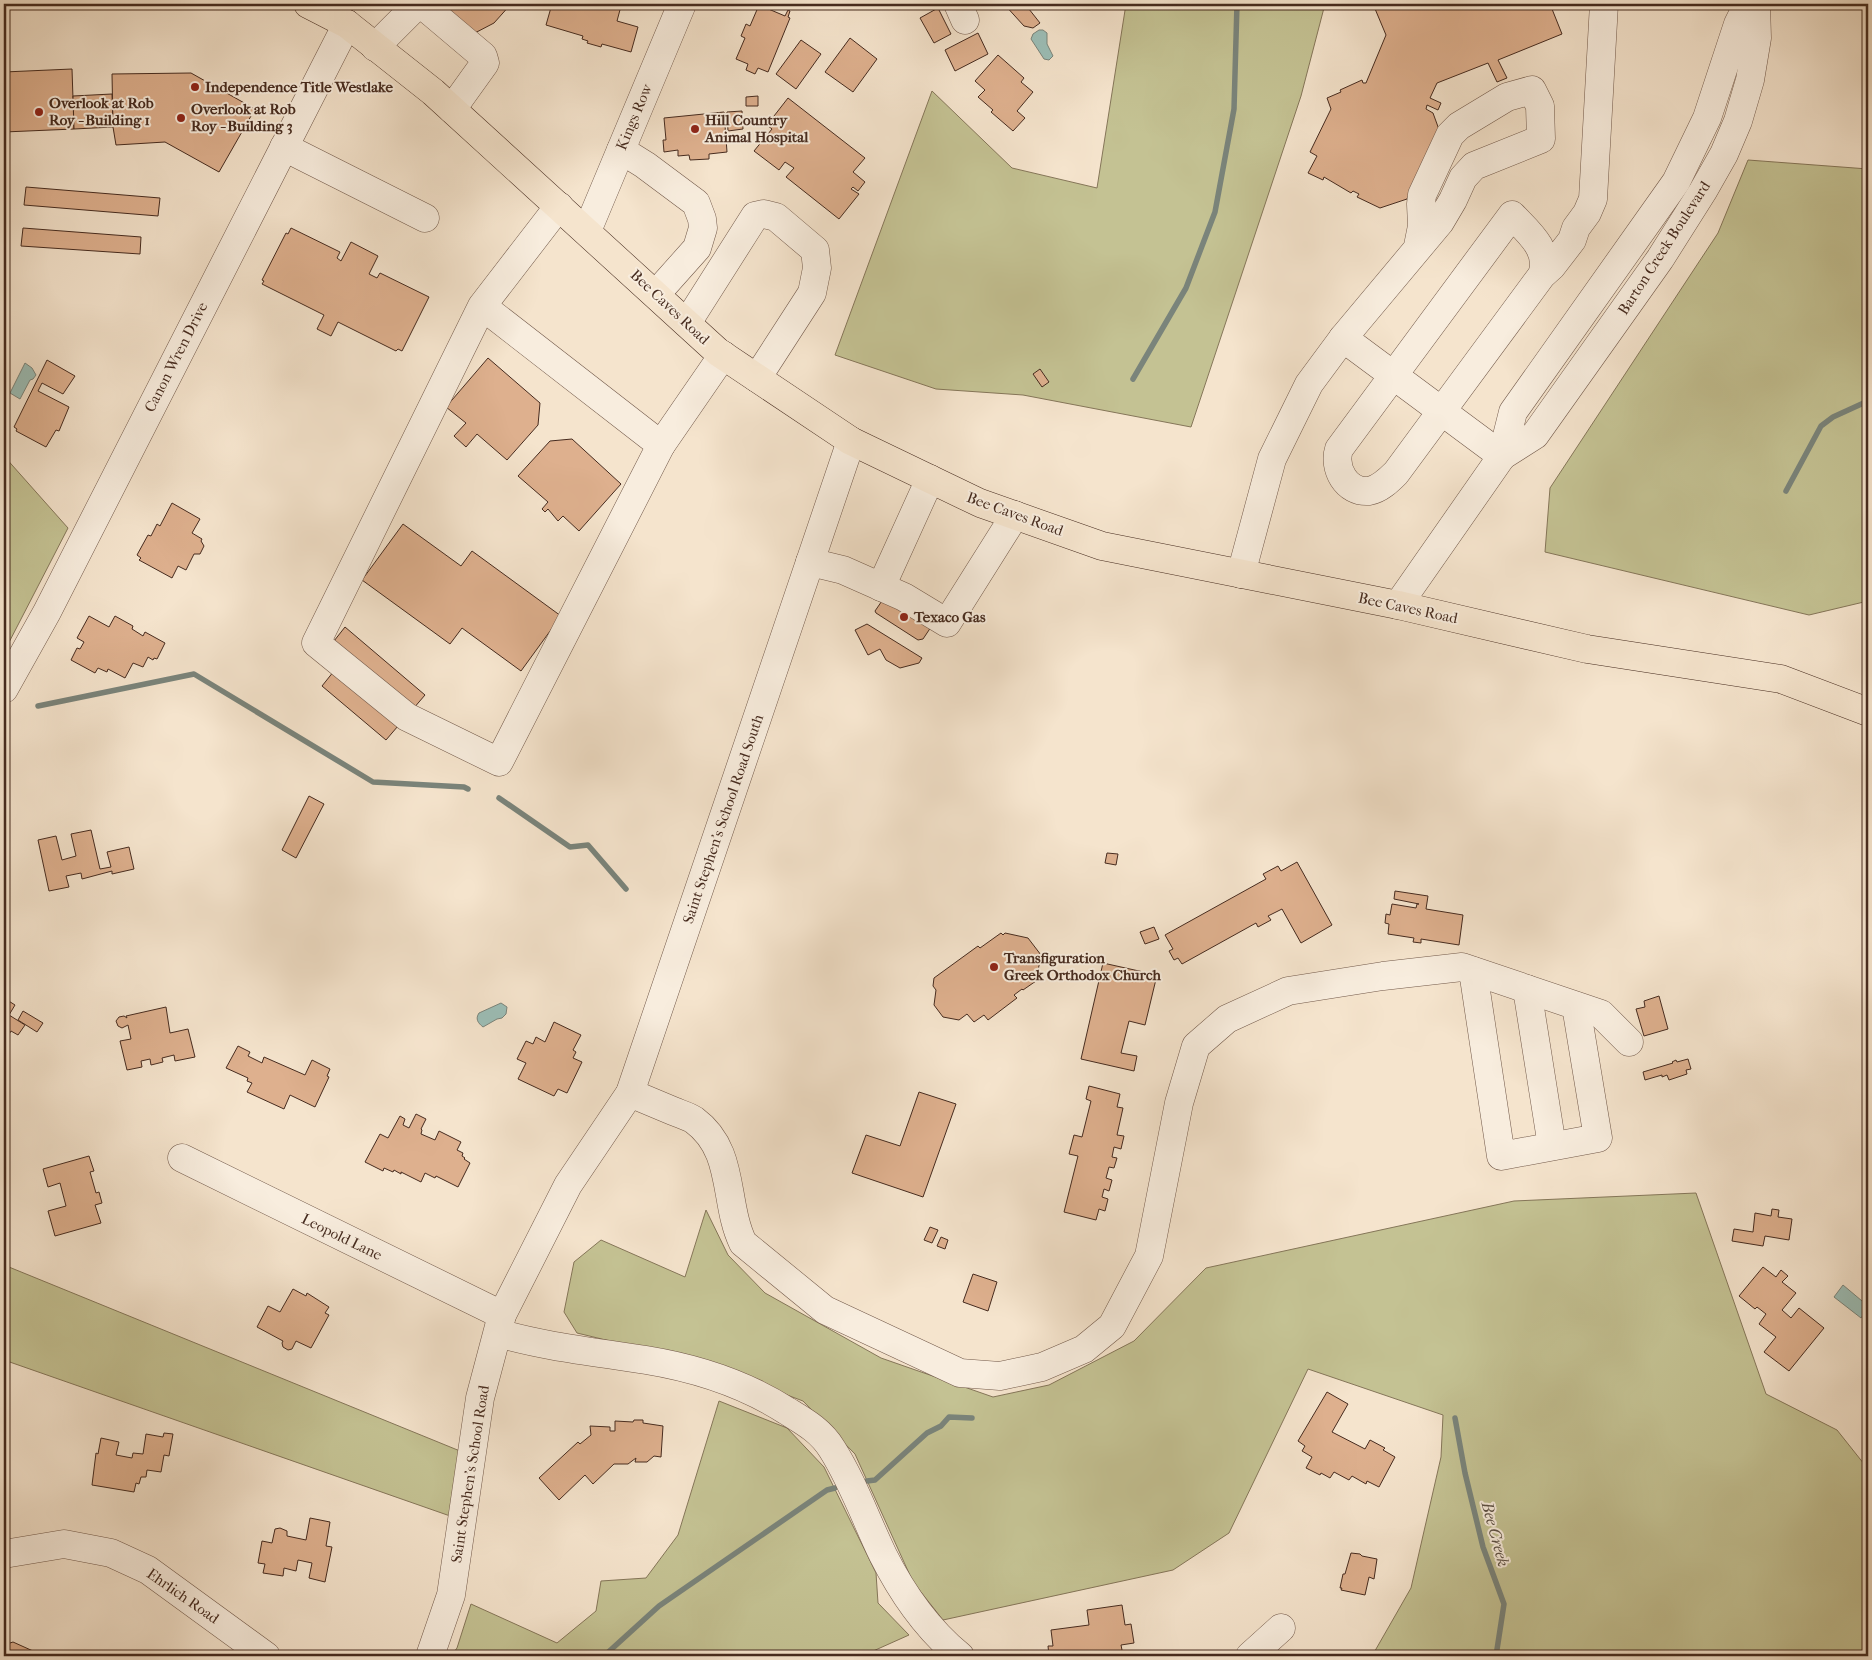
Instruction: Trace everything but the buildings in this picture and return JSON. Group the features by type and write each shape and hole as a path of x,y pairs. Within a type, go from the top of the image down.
{"main road":[{"name":"Bee Caves Road","path":"308,4 347,24 433,92 723,355 851,441 980,503 1102,546 1398,606 1587,648 1781,679 1868,712"}],"street":[{"name":"Kings Row","path":"587,230 682,4"},
{"name":"Barton Creek Boulevard","path":"1398,606 1502,456 1512,412 1676,182 1707,118 1738,24 1748,4"},
{"name":"Barton Creek Boulevard","path":"1502,456 1534,435 1660,259 1708,183 1724,154 1738,121 1750,80 1758,38 1756,4"},
{"path":"375,46 416,6 425,7 484,56 485,63 452,109"},
{"path":"1542,275 1545,266 1544,259 1535,240 1512,215 1339,449 1336,458 1339,470 1343,478 1350,485 1369,491 1387,482 1396,473 1542,275 1552,266 1572,240 1576,228 1587,213 1593,199 1600,9"},
{"name":"Canon Wren Drive","path":"4,688 47,612 347,24"},
{"path":"1240,574 1272,458 1309,384 1343,338 1440,222 1463,178 1474,166 1541,139 1540,106 1532,90 1507,97 1473,116 1450,135 1422,195 1422,226 1418,246"},
{"path":"284,147 424,218"},
{"path":"621,150 645,165 696,203 702,219 703,228 697,248 656,294"},
{"path":"1682,169 1708,183"},
{"path":"559,206 482,306 316,643 407,717 499,762 661,445 723,355"},
{"path":"687,323 755,216 764,214 776,217 815,250 817,268 812,293 757,378"},
{"path":"1535,240 1551,243 1576,228"},
{"path":"482,306 661,445"},
{"path":"1343,338 1502,456"},
{"name":"Saint Stephen's School Road South","path":"568,1185 630,1093 851,441"},
{"path":"881,587 930,479"},
{"path":"810,562 843,570 904,597 947,623 1015,515"},
{"path":"630,1093 693,1119 706,1131 717,1144 723,1160 736,1228 742,1243 825,1310 960,1373 1000,1376 1042,1367 1084,1349 1112,1326 1149,1256 1179,1103 1196,1046 1227,1019 1288,991 1383,976 1462,967 1600,1014 1628,1042"},
{"path":"1473,971 1501,1156 1598,1138 1576,1006"},
{"path":"1527,989 1552,1146"},
{"name":"Leopold Lane","path":"182,1158 500,1324 523,1340 648,1360 713,1376 750,1390 806,1423 822,1435 833,1450 899,1585 922,1618 960,1656"},
{"name":"Saint Stephen's School Road","path":"430,1656 451,1596 480,1398 500,1324 568,1185"},
{"name":"Ehrlich Road","path":"4,1554 64,1544 111,1554 148,1570 266,1656"},
{"path":"1250,1656 1281,1628"}],"shaded area":[{"path":"1126,4 1325,4 1301,96 1191,427 1023,395 936,389 835,355 932,91 1012,168 1097,188"},
{"path":"1748,160 1868,169 1868,601 1809,615 1545,552 1550,488 1718,233"},
{"path":"4,456 68,528 4,652"},
{"path":"1696,1193 1766,1394 1837,1430 1868,1469 1868,1656 1372,1656 1411,1588 1441,1457 1443,1415 1308,1369 1229,1533 1173,1570 943,1620 913,1582 855,1454 803,1401 705,1364 577,1333 564,1312 574,1262 601,1240 685,1277 706,1210 728,1255 765,1293 881,1358 993,1397 1049,1385 1134,1341 1206,1268 1514,1201"},
{"path":"4,1265 460,1451 453,1517 4,1360"},
{"path":"719,1401 787,1428 824,1467 876,1573 878,1603 909,1635 862,1656 451,1656 457,1648 471,1604 557,1643 596,1611 601,1581 646,1578 678,1535"}],"water":[{"path":"1039,30 1047,33 1047,44 1053,56 1049,60 1044,59 1031,39 1033,34"},
{"path":"25,363 32,368 36,375 30,380 20,399 10,393"},
{"path":"501,1003 507,1007 506,1014 502,1018 483,1027 478,1021 479,1013"},
{"path":"1843,1285 1868,1306 1861,1318 1834,1297"}],"waterway":[{"path":"1133,379 1186,288 1215,212 1234,109 1237,4"},
{"path":"1786,491 1821,426 1833,417 1868,401"},
{"path":"38,706 194,674 373,782 464,787 468,789"},
{"path":"499,798 570,847 588,845 626,889"},
{"path":"867,1481 875,1480 927,1433 941,1426 949,1417 972,1418"},
{"name":"Bee Creek","path":"1455,1418 1465,1473 1483,1547 1504,1604 1496,1656"},
{"path":"604,1656 659,1606 827,1490 835,1488"}],"place":[{"name":"Independence Title Westlake","path":"195,87"},
{"name":"Overlook at Rob Roy - Building 1","path":"39,112"},
{"name":"Overlook at Rob Roy - Building 3","path":"181,118"},
{"name":"Hill Country Animal Hospital","path":"695,129"},
{"name":"Texaco Gas","path":"904,617"},
{"name":"Transfiguration Greek Orthodox Church","path":"994,967"}]}
